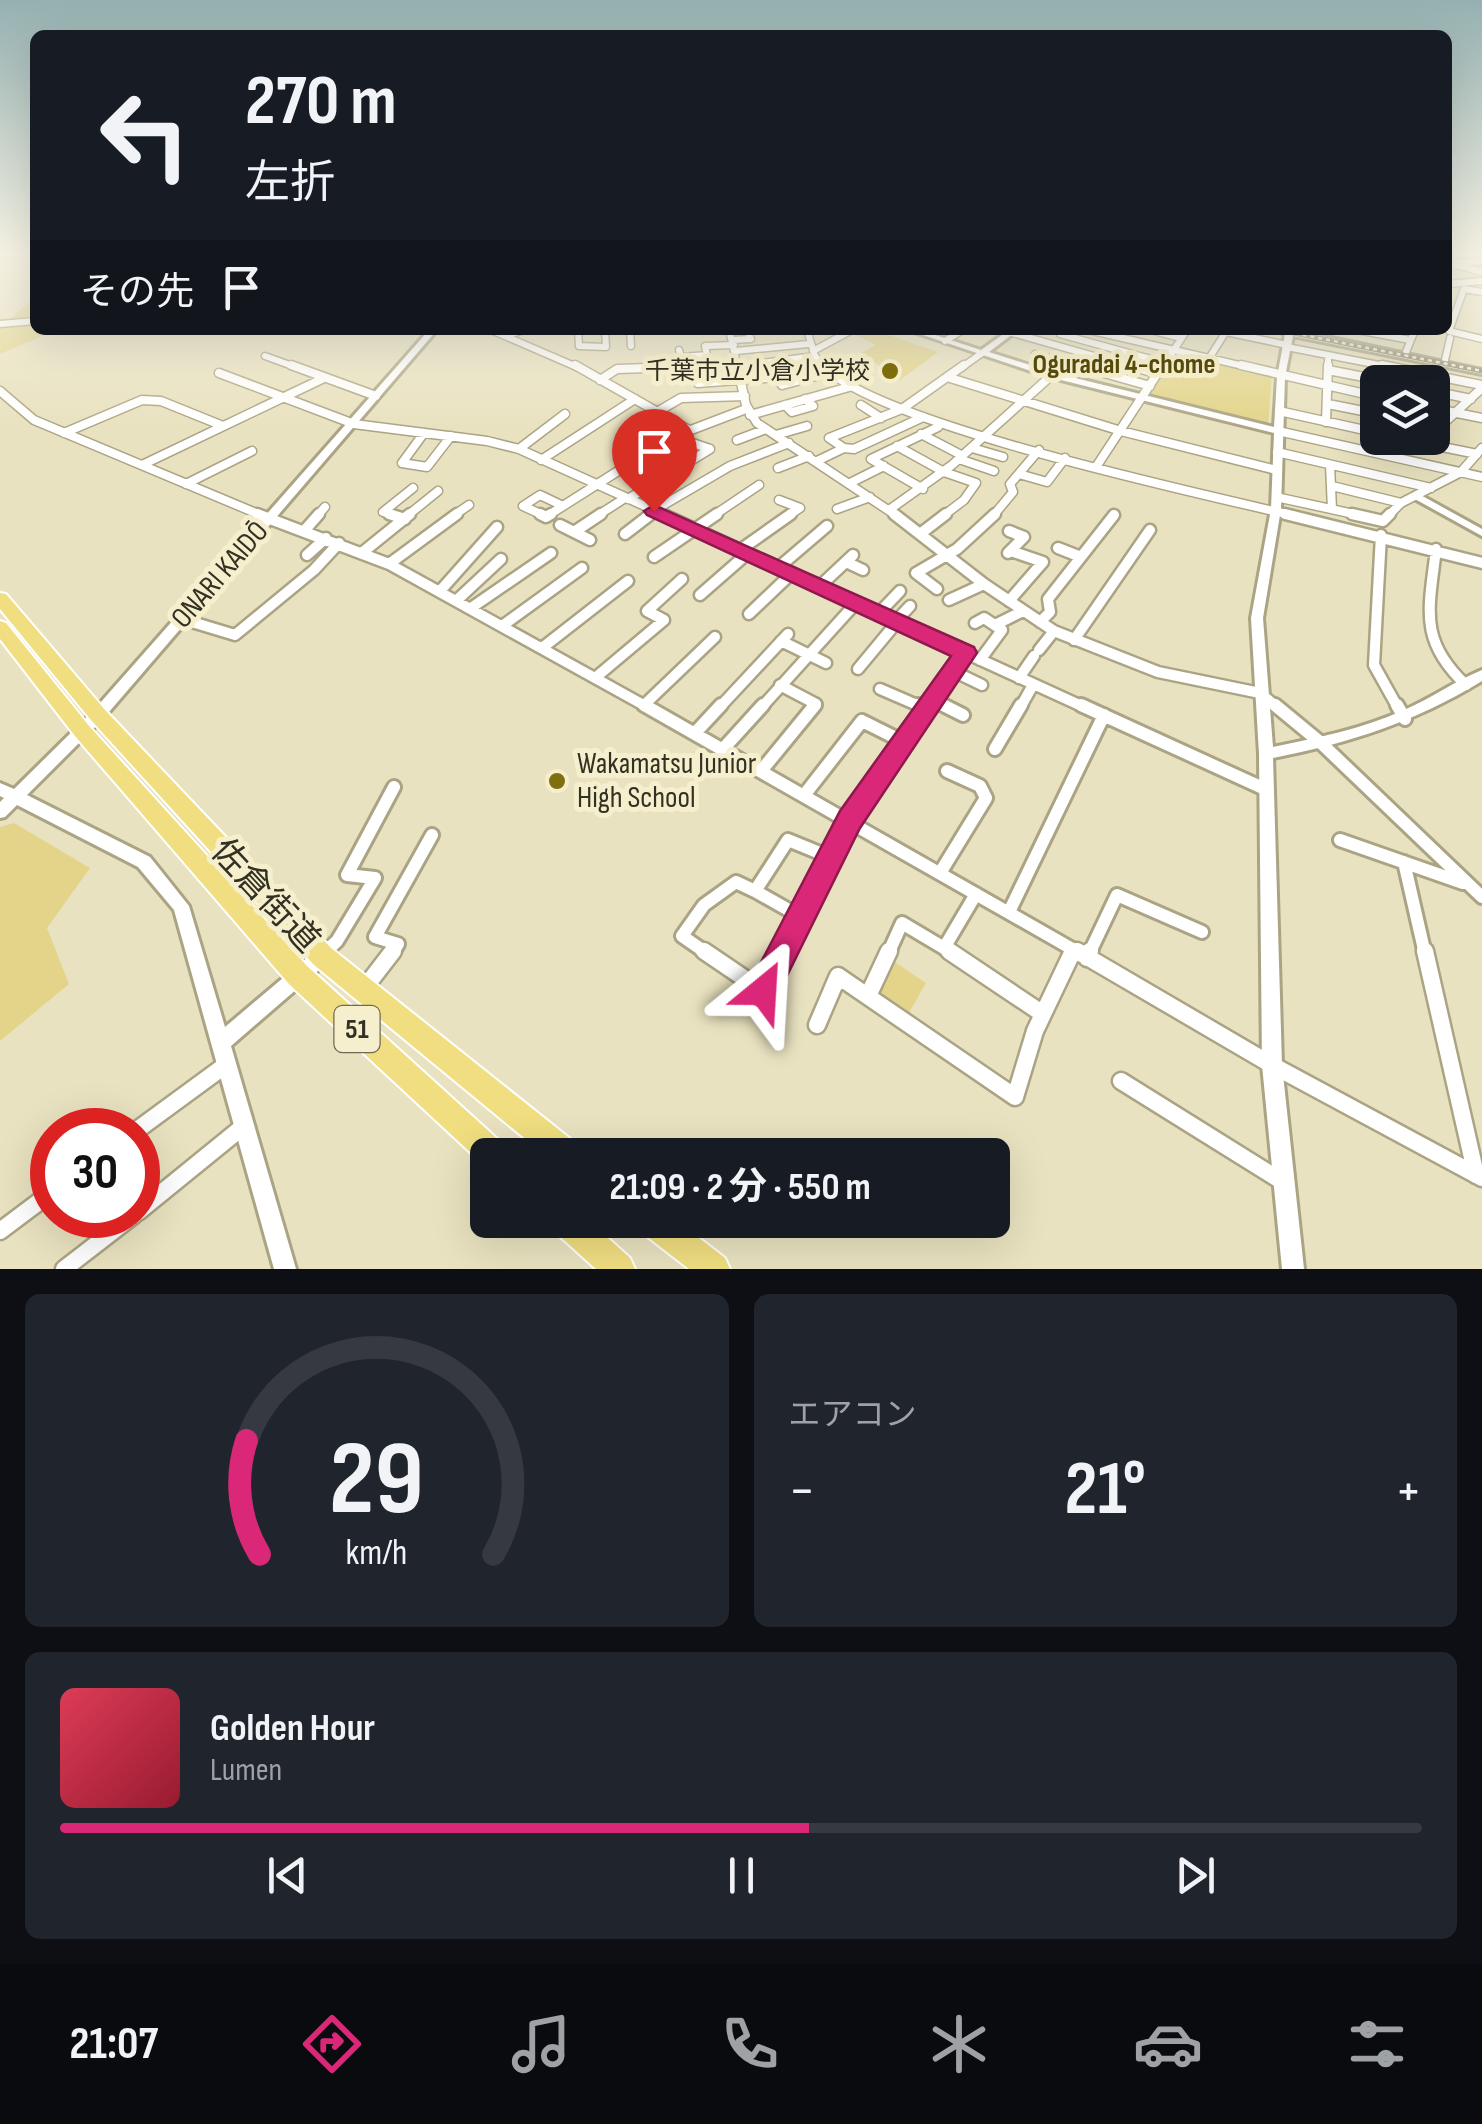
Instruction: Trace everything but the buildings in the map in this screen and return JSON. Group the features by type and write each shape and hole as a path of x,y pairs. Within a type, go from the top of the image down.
{"highway":[{"name":"佐倉街道","path":"0,598 90,723 298,975 475,1138"},
{"name":"佐倉街道","path":"0,627 322,956 547,1138"},
{"path":"585,1238 619,1269"},
{"path":"675,1238 714,1269"}],"street":[{"path":"0,324 30,321"},
{"path":"1452,332 1481,339 1482,324"},
{"name":"ONARI KAIDŌ","path":"0,812 7,793 90,723 429,335"},
{"path":"578,335 579,346 606,347 605,335"},
{"path":"631,335 632,346"},
{"path":"809,335 812,350 827,373 850,387 924,417 1096,467 1276,503 1383,520 1401,503 1461,472 1480,451 1450,444"},
{"path":"600,380 617,369 740,366 812,350 842,335"},
{"path":"927,335 1141,400 1360,450"},
{"path":"946,341 954,335"},
{"path":"844,448 828,438 902,409 1004,335"},
{"path":"1020,335 1158,374"},
{"path":"1019,365 1059,335"},
{"path":"1073,335 1165,363"},
{"path":"1107,335 1360,392"},
{"path":"1169,335 1181,338"},
{"path":"1096,467 1184,335"},
{"path":"1208,360 1224,335"},
{"path":"1383,335 1410,340"},
{"path":"1406,352 1412,335"},
{"path":"507,336 600,380 689,430"},
{"path":"1287,336 1406,352 1482,370"},
{"path":"1287,336 1328,355 1482,386 1450,417"},
{"path":"1287,336 1482,370"},
{"path":"1287,336 1280,377 1276,503 1258,618 1266,754 1272,1065 1293,1269"},
{"path":"1445,360 1450,338"},
{"path":"679,350 681,356 707,355 705,346 733,342 812,350"},
{"path":"733,342 748,412 771,432 850,482 984,584 1054,631 1158,672 1201,678 1260,694 1321,743 1482,897"},
{"path":"1035,354 1150,386"},
{"path":"1326,422 1328,355"},
{"path":"265,356 376,396"},
{"path":"1328,370 1360,376"},
{"path":"219,373 354,424 519,449 1265,789"},
{"path":"698,382 777,377 783,388 827,373"},
{"path":"889,510 961,458 1052,375"},
{"path":"947,377 1120,431 1276,470"},
{"path":"142,465 324,378"},
{"path":"756,380 762,389"},
{"path":"562,506 689,430 719,418 785,405 792,412 813,406 805,399 850,387"},
{"path":"0,391 34,420 269,518 363,552 457,600 805,794 1272,1065 1479,1177"},
{"path":"1450,395 1471,399"},
{"path":"658,412 681,398 745,396"},
{"path":"703,397 719,418"},
{"path":"542,460 636,399"},
{"path":"64,433 142,400 161,400 223,426"},
{"path":"1328,404 1360,410"},
{"path":"861,406 881,418"},
{"path":"1279,412 1360,429"},
{"path":"1450,412 1482,418"},
{"path":"519,449 565,414"},
{"path":"778,468 844,448 854,449 924,417"},
{"path":"737,440 808,426"},
{"path":"923,489 871,459 938,427"},
{"path":"424,433 402,463 428,467 451,436"},
{"path":"921,434 961,458 994,471"},
{"path":"574,532 626,498 713,451 675,437"},
{"path":"625,534 654,511 730,466 788,443"},
{"path":"897,446 944,472 976,483 964,500 920,534"},
{"path":"972,448 1003,457"},
{"path":"937,589 916,573 949,556 998,512 1013,492 1010,484 1039,450"},
{"path":"186,484 252,451"},
{"path":"1277,452 1432,488"},
{"path":"1383,455 1482,477"},
{"path":"1019,474 1047,482 1066,458"},
{"path":"1330,465 1332,509"},
{"path":"850,482 884,466"},
{"path":"654,557 759,484"},
{"path":"1332,486 1401,503"},
{"path":"405,518 383,512 413,488"},
{"path":"363,552 438,490"},
{"path":"1417,496 1482,533"},
{"path":"837,508 870,497"},
{"path":"700,595 744,552 800,508 779,500"},
{"path":"1276,503 1482,563"},
{"path":"389,564 469,505"},
{"path":"304,531 325,507"},
{"path":"1040,622 1050,612 1048,599 1115,515"},
{"path":"560,526 590,540"},
{"path":"779,567 827,526"},
{"path":"440,591 468,567 476,549 498,527"},
{"path":"1074,640 1150,530"},
{"path":"1009,531 1024,538 1009,552 1043,562 1009,601"},
{"path":"1381,535 1374,665 1405,719"},
{"path":"307,555 326,538"},
{"path":"182,618 235,636 314,570 339,543"},
{"path":"1058,548 1080,558"},
{"path":"1436,550 1428,636 1444,667 1476,680"},
{"path":"471,608 551,552"},
{"path":"818,601 849,558 863,570"},
{"path":"457,600 501,559"},
{"path":"502,626 582,568"},
{"path":"749,614 792,573"},
{"path":"595,678 664,620 647,611 682,579"},
{"path":"542,648 628,581"},
{"path":"949,600 984,584"},
{"path":"878,613 900,591"},
{"path":"723,748 856,603"},
{"path":"858,669 910,606"},
{"path":"995,625 1023,611"},
{"path":"975,623 984,618 1002,630 980,660"},
{"path":"1018,678 1054,631"},
{"path":"644,705 715,637"},
{"path":"695,733 785,638 826,664"},
{"path":"801,917 736,882 704,906 682,936 763,991 832,858 850,820 966,653"},
{"path":"953,671 982,685"},
{"path":"1266,754 1405,719 1476,680"},
{"path":"994,749 1033,684"},
{"path":"762,770 816,704 780,685"},
{"path":"880,689 963,715"},
{"path":"1009,912 1104,715"},
{"path":"805,794 862,721 904,742"},
{"path":"940,872 986,798 980,786 948,771"},
{"path":"220,1043 336,941 374,878 346,875 394,787"},
{"path":"7,793 144,862 181,906 285,1269"},
{"path":"363,990 376,978 398,944 376,937 432,835"},
{"path":"755,891 788,840 832,858"},
{"path":"1340,840 1469,885"},
{"path":"1404,862 1479,1177"},
{"path":"944,948 976,894"},
{"path":"816,1024 838,976 1015,1097 1044,1014 1117,895 1202,932"},
{"path":"868,996 902,924 1044,1014"},
{"path":"160,1114 228,1064"},
{"path":"1121,1081 1284,1182"},
{"path":"160,1194 245,1125"},
{"path":"0,1231 30,1208"},
{"path":"64,1269 105,1238"}],"shaded area":[{"path":"20,310 30,310 30,335 45,335 0,354 0,320 11,318"},
{"path":"856,335 889,335 938,352 900,380 861,353 876,345"},
{"path":"1175,354 1272,376 1268,426 1145,398"},
{"path":"14,823 90,868 47,928 69,984 0,1041 0,827"},
{"path":"892,960 926,983 907,1016 879,997 877,990"}],"railway":[{"path":"1304,335 1482,371"}],"place":[{"name":"千葉市立小倉小学校","path":"890,371"},
{"name":"Wakamatsu Junior High School","path":"557,781"}],"district":[{"name":"Oguradai 4-chome","path":"1124,364"}],"route":[{"path":"654,511 966,653 850,820 763,991"}]}
